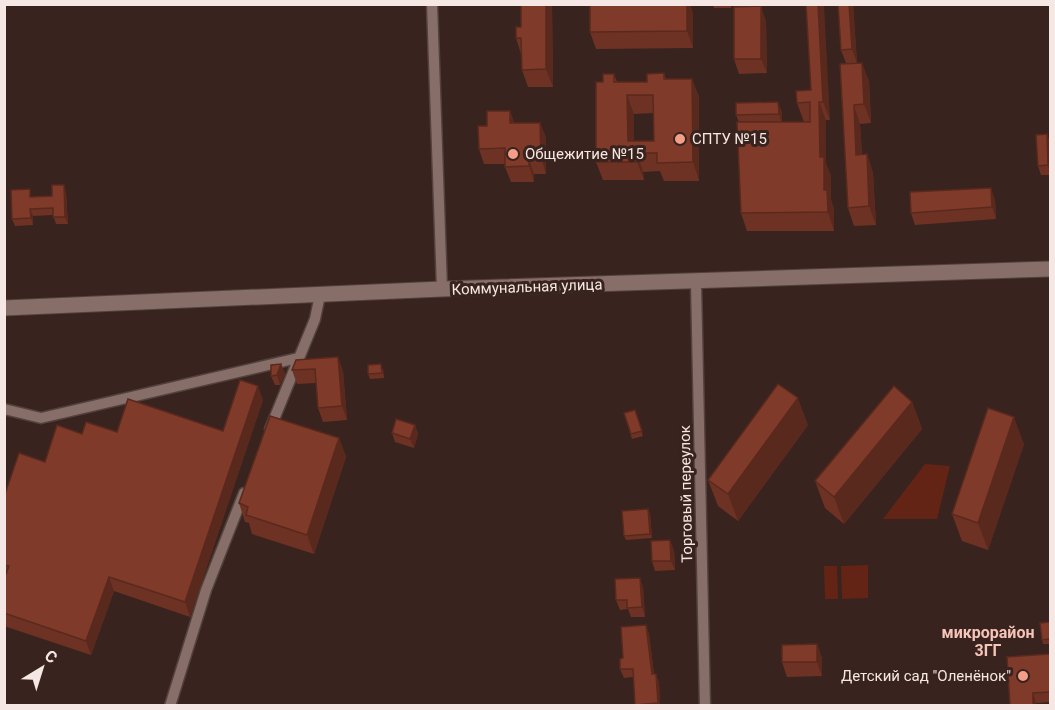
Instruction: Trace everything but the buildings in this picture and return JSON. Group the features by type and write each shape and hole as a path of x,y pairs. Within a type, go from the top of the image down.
{"main road":[{"name":"Коммунальная улица","path":"4,309 442,290 1050,269"}],"street":[{"path":"432,4 442,290"},
{"name":"Торговый переулок","path":"696,283 705,705"},
{"path":"267,435 315,319 320,295"},
{"path":"4,409 41,418 298,358"},
{"path":"170,705 206,590 250,479"}],"shaded area":[{"path":"925,464 950,466 937,519 883,519"},
{"path":"868,565 868,598 842,599 841,566"},
{"path":"824,566 837,566 838,599 825,599"}],"place":[{"name":"СПТУ №15","path":"680,139"},
{"name":"Общежитие №15","path":"513,154"},
{"name":"Детский сад \"Оленёнок\"","path":"1023,676"}],"district":[{"name":"микрорайон 3ГГ","path":"988,641"}]}
